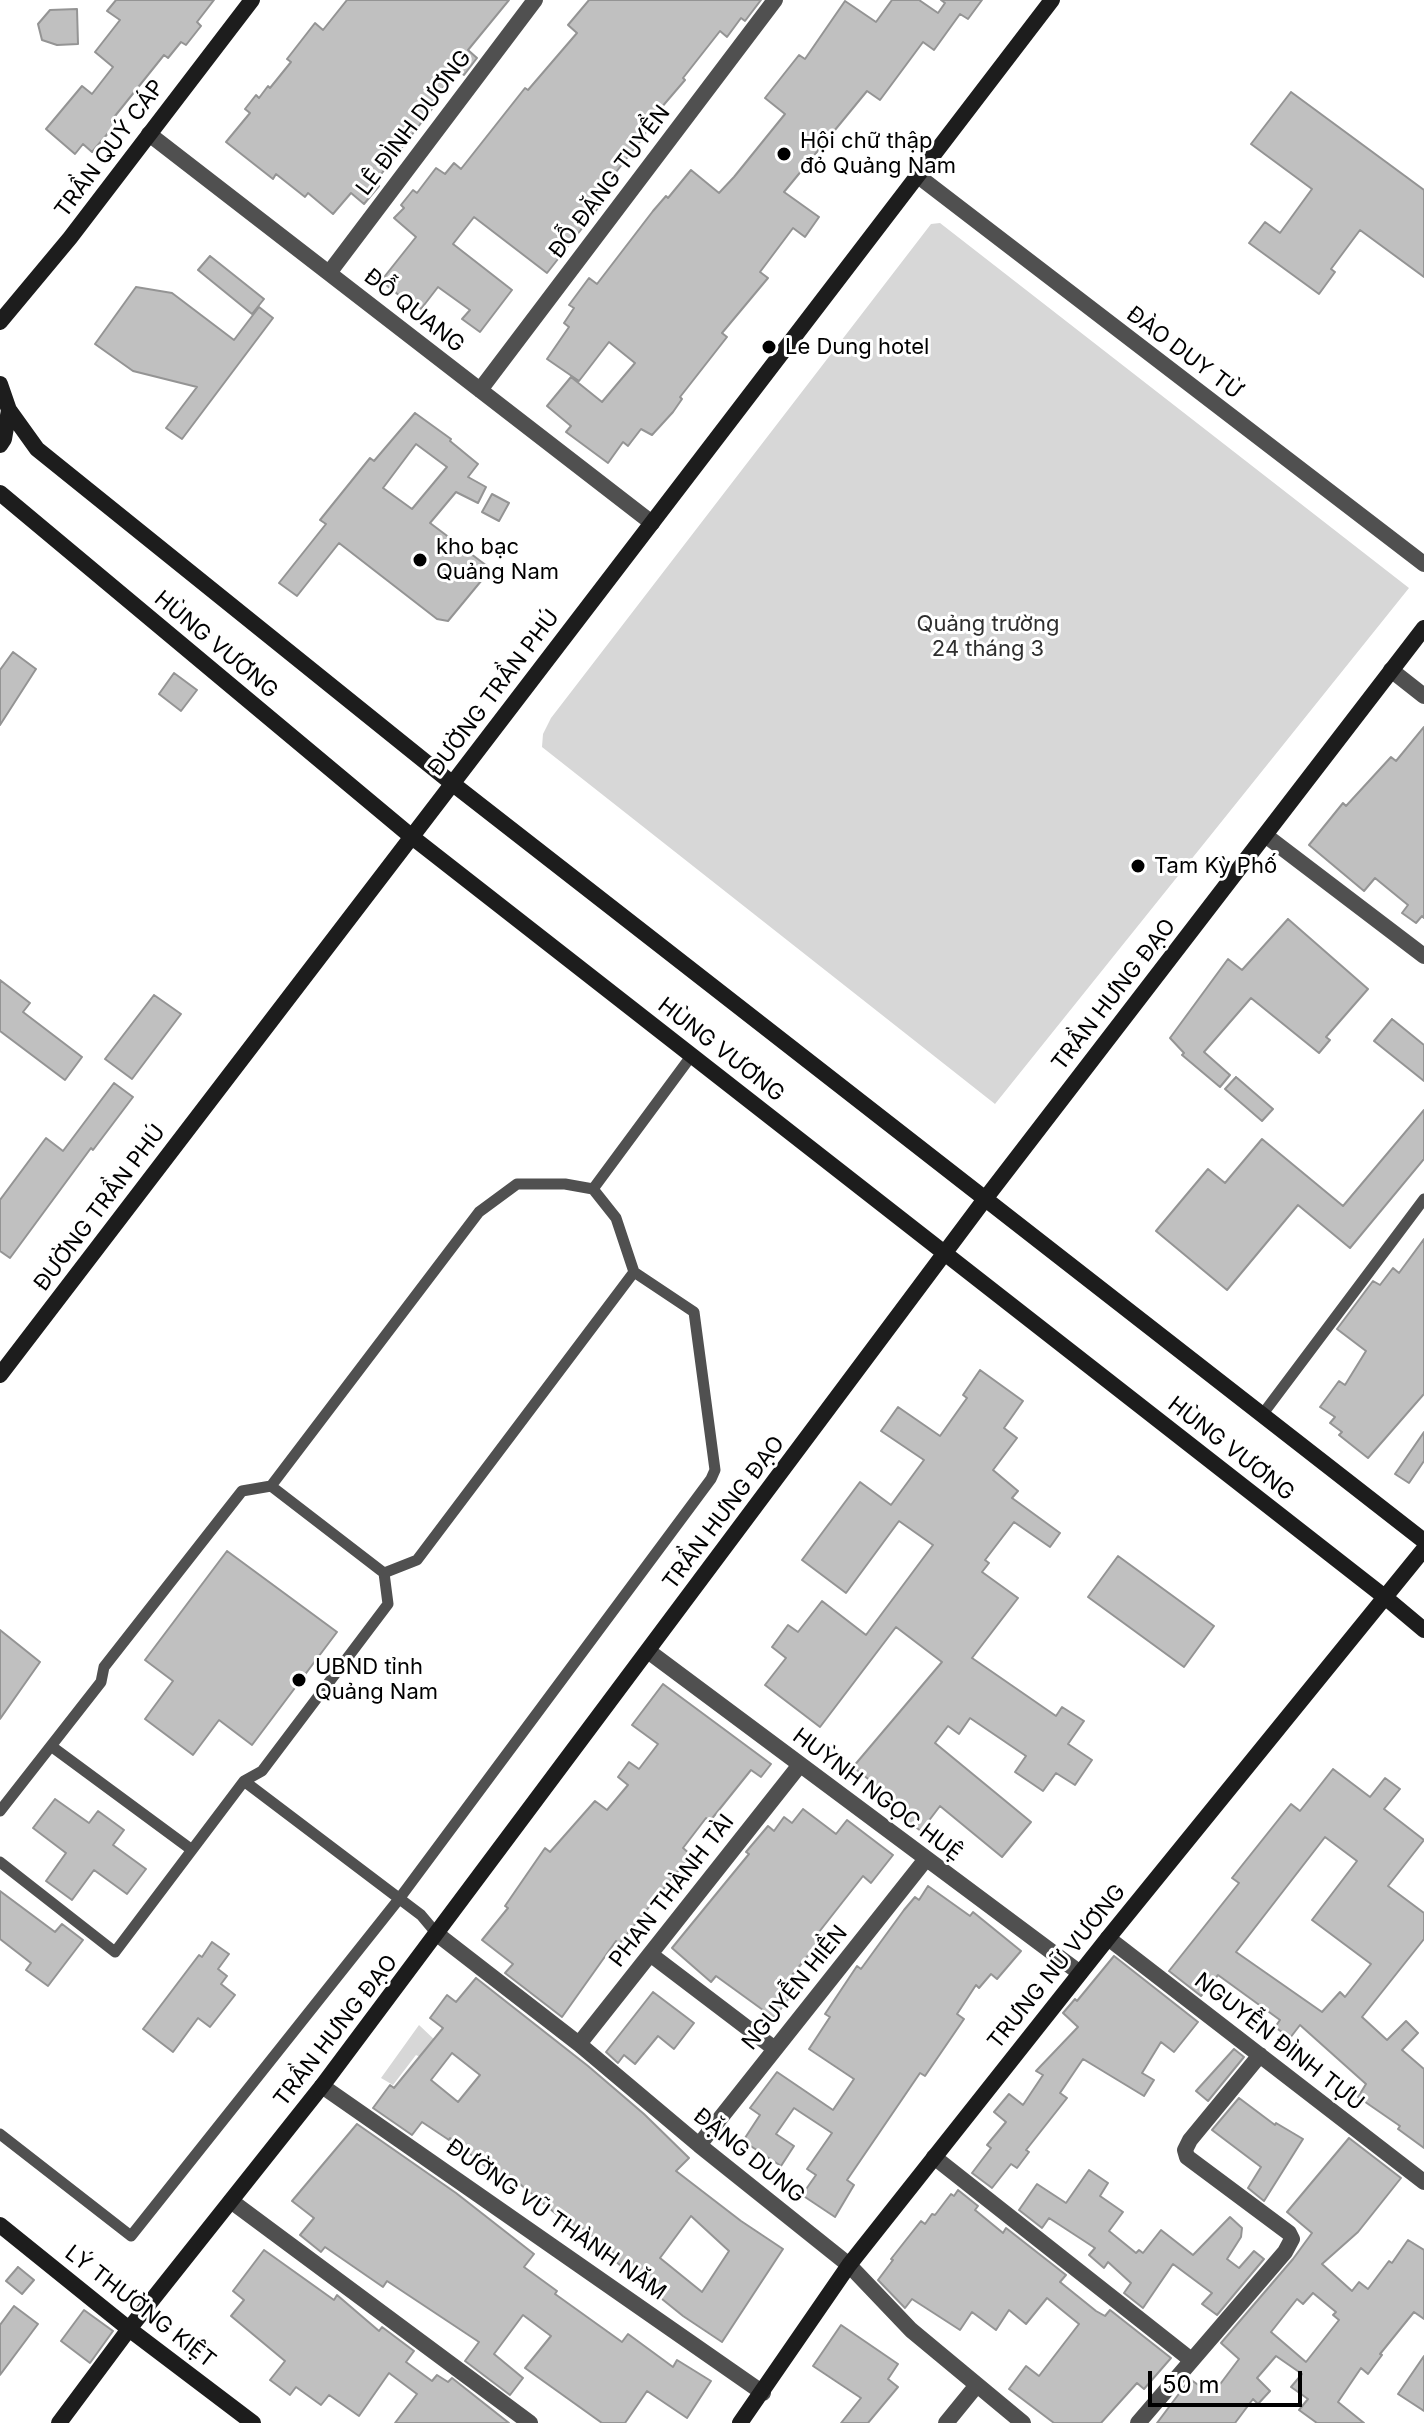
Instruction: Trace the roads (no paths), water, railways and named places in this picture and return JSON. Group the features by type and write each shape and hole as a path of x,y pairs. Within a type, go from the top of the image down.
{"main road":[{"name":"TRẦN QUÝ CÁP","path":"0,322 70,238 252,0"},
{"name":"ĐƯỜNG TRẦN PHÚ","path":"0,1375 1052,0"},
{"name":"HÙNG VƯƠNG","path":"0,384 9,410 37,449 453,784 1424,1541"},
{"path":"0,445 9,410"},
{"name":"HÙNG VƯƠNG","path":"0,493 412,837 1424,1630"},
{"name":"TRẦN HƯNG ĐẠO","path":"59,2423 129,2329 322,2086 985,1199 1424,628"},
{"name":"TRƯNG NỮ VƯƠNG","path":"740,2423 849,2265 1108,1938 1424,1549"},
{"name":"LÝ THƯỜNG KIỆT","path":"0,2225 253,2423"}],"street":[{"name":"LÊ ĐÌNH DƯƠNG","path":"329,273 535,0"},
{"name":"ĐỖ ĐĂNG TUYỂN","path":"480,390 775,0"},
{"name":"ĐỖ QUANG","path":"149,134 652,523"},
{"name":"ĐÀO DUY TỪ","path":"918,176 1424,564"},
{"path":"1391,670 1424,696"},
{"path":"1265,835 1424,956"},
{"name":"HUỲNH NGỌC HUỆ","path":"648,1651 1080,1973"},
{"name":"PHAN THÀNH TÀI","path":"579,2044 799,1766"},
{"name":"NGUYỄN HIỀN","path":"699,2145 926,1859"},
{"name":"ĐẶNG DUNG","path":"437,1934 579,2044 849,2265 911,2330 1023,2423"},
{"name":"NGUYỄN ĐÌNH TỰU","path":"1108,1938 1424,2182"},
{"path":"650,1954 775,2049"},
{"path":"1138,2423 1285,2252 1292,2239 1289,2233 1187,2157 1185,2150 1260,2055"},
{"name":"ĐƯỜNG VŨ THÀNH NĂM","path":"322,2086 763,2393"},
{"path":"934,2157 1190,2359"},
{"path":"231,2201 530,2423"},
{"path":"946,2423 977,2385"}],"lane":[{"path":"593,1189 692,1055"},
{"path":"0,1811 101,1682 104,1667 242,1491 271,1486 479,1212 517,1184 565,1184 593,1189 616,1218 634,1272 694,1312 715,1470 711,1479 399,1899 131,2236 0,2134"},
{"path":"1262,1415 1424,1199"},
{"path":"384,1573 417,1560 634,1272"},
{"path":"0,1862 115,1952 244,1781 262,1771 388,1604 384,1573 271,1486"},
{"path":"51,1746 192,1850"},
{"path":"244,1781 421,1915 437,1934"}],"place":[{"name":"Hội chữ thập đỏ Quảng Nam","path":"784,154"},
{"name":"Le Dung hotel","path":"769,347"},
{"name":"kho bạc Quảng Nam","path":"420,560"},
{"name":"Tam Kỳ Phố","path":"1138,866"},
{"name":"UBND tỉnh Quảng Nam","path":"299,1680"}],"park label":[{"name":"Quảng trường 24 tháng 3","path":"988,636"}]}
